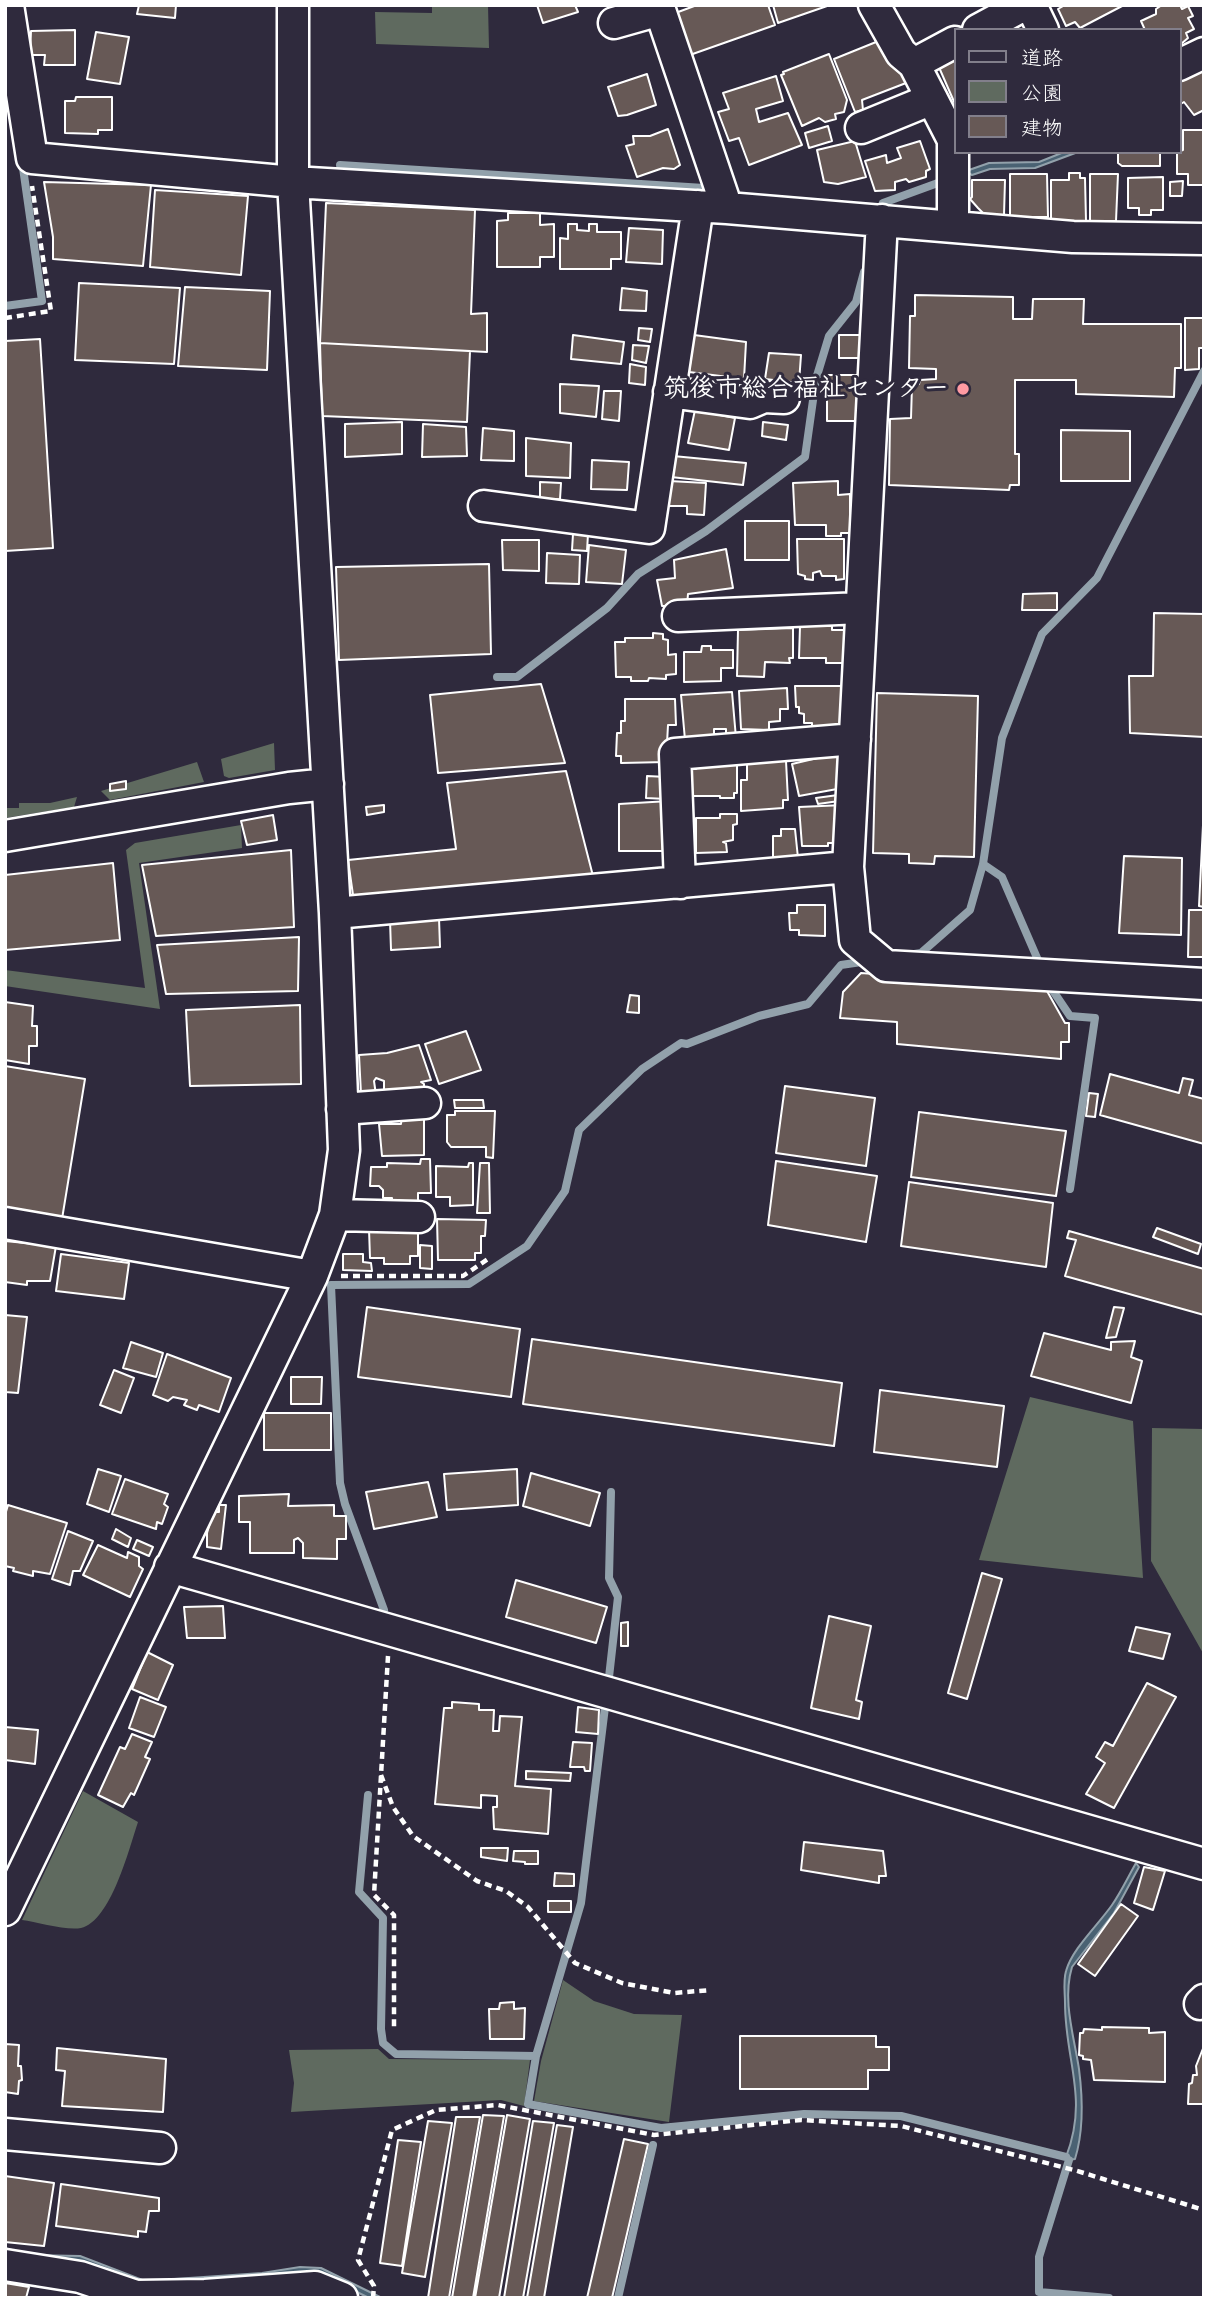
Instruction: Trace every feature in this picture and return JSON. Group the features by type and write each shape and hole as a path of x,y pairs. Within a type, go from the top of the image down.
{"street":[{"path":"8,5 32,158 293,182 712,207 1073,237 1204,239"},
{"path":"5,1910 312,1276 335,1215 344,1150 335,913 293,182 293,5"},
{"path":"874,5 901,53 914,64 953,140 953,226"},
{"path":"982,28 1024,5"},
{"path":"1031,5 1042,28"},
{"path":"484,506 649,528 669,392 712,207 660,10 614,23"},
{"path":"914,64 954,43"},
{"path":"1181,64 1204,53"},
{"path":"861,128 932,99"},
{"path":"882,220 848,867 855,940 886,966 1204,984"},
{"path":"669,392 750,403 764,397 784,398"},
{"path":"678,616 861,608"},
{"path":"680,883 675,754 855,739"},
{"path":"5,836 289,788 328,784"},
{"path":"335,913 848,867"},
{"path":"342,1109 425,1103"},
{"path":"335,1215 419,1217"},
{"path":"5,1223 312,1276"},
{"path":"170,1567 1204,1864"},
{"path":"5,2134 160,2148"},
{"path":"5,2264 80,2277 136,2296 205,2295 316,2287 342,2298"}],"path":[{"path":"5,318 51,311 32,181 32,158"},
{"path":"312,1276 463,1276 488,1259"},
{"path":"389,1630 374,1895 394,1915 394,2030"},
{"path":"381,1775 393,1807 413,1836 477,1881 506,1891 528,1907 575,1963 622,1983 661,1991 674,1993 711,1990"},
{"path":"373,2298 374,2286 358,2260 392,2130 436,2110 498,2105 654,2135 801,2120 901,2126 1074,2170 1204,2210"}],"green space":[{"path":"432,5 488,5 489,48 376,44 375,12 432,13"},
{"path":"274,743 275,770 229,778 224,776 221,759"},
{"path":"197,762 204,782 110,800 101,791"},
{"path":"77,797 74,807 5,818 5,808 19,808 19,803 50,803"},
{"path":"241,825 242,848 139,863 160,1009 5,986 5,970 145,988 126,850 135,843"},
{"path":"1030,1397 1133,1421 1143,1578 979,1560"},
{"path":"1152,1428 1204,1429 1204,1655 1151,1561"},
{"path":"83,1791 138,1822 110,1899 92,1923 81,1928 22,1920"},
{"path":"563,1980 594,2001 634,2014 682,2015 669,2122 534,2101 541,2061"},
{"path":"378,2049 389,2059 530,2060 524,2106 501,2100 291,2112 294,2083 289,2050"}],"water":[{"path":"1059,154 1073,154 1035,168 990,169 972,175 968,173 969,170 989,163 1039,162"},
{"path":"1136,1863 1139,1867 1114,1913 1072,1967 1069,1980 1069,2005 1079,2069 1082,2115 1075,2159 1069,2160 1066,2157 1073,2136 1076,2098 1066,2024 1065,1975 1074,1954 1112,1905"},
{"path":"5,2248 30,2255 80,2256 145,2281 262,2273 300,2267 321,2268 382,2298 369,2298 321,2274 156,2287 5,2255"}],"building":[{"path":"139,5 176,5 175,18 137,14"},
{"path":"537,5 575,5 578,12 543,23"},
{"path":"697,5 768,5 775,25 687,56 670,15"},
{"path":"773,5 830,5 778,23"},
{"path":"1065,5 1124,5 1080,28 1075,22 1066,26 1058,9"},
{"path":"1162,5 1180,5 1182,9 1188,6 1193,16 1188,18 1194,29 1186,33 1188,38 1181,44 1181,28 1144,28 1141,21 1156,14 1156,9"},
{"path":"75,30 75,65 44,65 45,55 30,55 31,31"},
{"path":"96,32 129,37 120,84 87,79"},
{"path":"881,40 892,51 906,83 862,100 863,110 855,112 834,59"},
{"path":"829,54 847,100 844,112 835,114 836,119 825,122 819,118 802,126 781,75"},
{"path":"954,57 954,102 938,65"},
{"path":"1204,67 1204,110 1194,115 1184,102 1181,104 1181,80"},
{"path":"647,74 656,105 618,116 608,87"},
{"path":"776,76 783,101 756,109 759,122 788,113 802,145 749,165 739,138 729,141 718,112 729,109 723,93"},
{"path":"76,97 112,97 112,130 98,130 98,134 65,133 65,101 75,101"},
{"path":"828,126 832,141 809,148 805,133"},
{"path":"668,129 680,165 674,169 663,168 637,177 626,146 634,144 633,136 650,136"},
{"path":"1183,130 1204,130 1204,185 1188,185 1188,174 1177,174 1177,154 1181,154"},
{"path":"855,141 866,177 838,184 824,182 817,150"},
{"path":"920,141 930,169 926,171 926,177 909,182 906,179 895,182 895,190 875,191 865,161 886,155 887,163 901,158 897,148"},
{"path":"1118,154 1160,154 1160,166 1122,166 1118,163"},
{"path":"1069,173 1080,173 1080,178 1085,178 1086,221 1051,221 1051,180 1069,180"},
{"path":"1010,174 1047,174 1048,217 1010,217"},
{"path":"1090,174 1118,174 1116,221 1090,221"},
{"path":"1163,177 1163,210 1151,210 1151,215 1139,215 1139,208 1128,208 1128,178"},
{"path":"972,180 1005,180 1004,215 985,215 978,208 970,199"},
{"path":"1183,181 1182,196 1170,196 1170,182"},
{"path":"44,182 151,185 143,266 53,259 53,237"},
{"path":"155,190 248,196 241,275 150,267"},
{"path":"326,203 475,210 471,314 487,313 487,352 320,343"},
{"path":"508,213 540,213 540,225 554,224 554,257 540,257 540,267 497,267 497,221 508,220"},
{"path":"568,224 577,224 577,230 589,231 589,224 597,224 597,232 621,232 621,259 611,259 611,269 560,269 560,238 568,239"},
{"path":"629,228 663,230 662,264 626,262"},
{"path":"79,283 180,288 174,364 75,360"},
{"path":"185,287 270,291 267,370 178,366"},
{"path":"622,288 647,291 646,311 620,310"},
{"name":"筑後市総合福祉センター","path":"915,295 1013,297 1013,319 1032,319 1033,299 1084,299 1083,324 1181,324 1181,368 1175,368 1174,397 1076,394 1076,380 1015,380 1015,454 1019,454 1019,485 1010,485 1009,490 889,485 890,419 911,418 912,385 919,384 920,380 936,379 936,369 909,368 910,316 915,316"},
{"path":"1185,318 1204,318 1204,348 1199,348 1199,369 1185,370"},
{"path":"639,328 652,329 650,342 638,340"},
{"path":"573,335 624,342 621,364 571,359"},
{"path":"694,335 746,342 744,379 689,372"},
{"path":"839,335 862,335 862,358 839,358"},
{"path":"40,339 53,548 5,551 5,341"},
{"path":"320,343 470,351 467,422 322,416"},
{"path":"633,345 649,346 646,363 632,360"},
{"path":"769,353 801,355 799,383 765,379"},
{"path":"630,364 646,367 645,385 629,383"},
{"path":"827,375 861,375 861,421 827,421"},
{"path":"560,384 599,386 596,417 560,413"},
{"path":"604,391 621,391 619,421 602,419"},
{"path":"695,410 735,418 729,450 688,443"},
{"path":"402,422 402,454 345,457 345,424"},
{"path":"763,422 788,425 786,440 762,436"},
{"path":"423,424 466,427 467,456 422,457"},
{"path":"483,428 514,431 514,461 481,460"},
{"path":"1061,430 1130,431 1130,481 1061,481"},
{"path":"526,438 571,443 570,478 526,476"},
{"path":"673,456 746,463 743,485 671,477"},
{"path":"592,460 629,462 627,490 591,489"},
{"path":"669,481 706,483 704,515 687,514 687,506 666,506"},
{"path":"838,481 838,495 850,494 850,513 856,514 856,533 826,536 826,525 795,525 793,483"},
{"path":"540,482 561,483 560,499 540,500"},
{"path":"745,521 789,521 789,560 745,560"},
{"path":"573,534 588,534 587,551 572,550"},
{"path":"797,539 844,539 844,579 822,576 820,571 813,573 813,580 798,574"},
{"path":"502,540 539,540 539,571 503,570"},
{"path":"589,545 626,550 622,584 586,582"},
{"path":"726,549 733,588 688,594 687,606 662,606 657,580 675,578 674,560"},
{"path":"547,553 580,555 579,584 546,583"},
{"path":"489,564 491,654 339,660 336,567"},
{"path":"1057,593 1057,610 1022,610 1023,594"},
{"path":"1154,613 1204,614 1204,737 1130,733 1129,676 1153,676"},
{"path":"800,626 832,626 832,630 850,630 846,663 826,663 826,658 799,658"},
{"path":"793,628 793,658 789,658 790,663 765,662 764,677 737,676 738,630"},
{"path":"653,633 663,634 663,639 668,640 668,655 676,654 676,674 666,675 666,679 649,678 648,681 631,681 631,677 616,677 615,642 625,642 625,638 653,638"},
{"path":"702,646 711,646 711,650 733,650 733,668 721,668 721,681 684,682 684,652 701,652"},
{"path":"541,684 565,763 438,773 430,695"},
{"path":"795,686 842,686 844,727 812,730 812,723 804,723 804,714 799,713 799,707 796,707"},
{"path":"787,688 788,709 780,709 780,721 769,722 769,730 741,729 739,691"},
{"path":"732,692 736,738 726,738 726,729 714,729 714,740 685,740 681,695"},
{"path":"877,693 978,696 974,857 935,856 934,864 909,863 909,854 873,853"},
{"path":"625,699 675,699 676,725 668,725 666,762 621,763 621,756 616,756 617,733 621,733 621,721 625,721"},
{"path":"843,752 848,787 799,796 792,764"},
{"path":"747,761 786,761 788,800 783,800 783,808 741,811 741,780 747,780"},
{"path":"725,762 726,765 737,765 737,793 734,793 734,798 691,796 691,769 696,769 696,764"},
{"path":"566,771 593,876 354,902 348,860 456,849 447,783"},
{"path":"647,776 667,777 666,799 646,798"},
{"path":"126,781 126,789 110,791 110,784"},
{"path":"838,795 839,801 818,804 816,798"},
{"path":"669,801 664,851 619,851 619,804"},
{"path":"384,805 384,812 367,815 366,807"},
{"path":"844,805 846,843 802,846 799,807"},
{"path":"1204,805 1204,907 1199,906"},
{"path":"720,814 737,814 737,824 733,825 733,840 723,842 726,843 727,852 696,853 696,818 720,818"},
{"path":"273,815 277,840 247,845 241,821"},
{"path":"781,829 795,829 798,858 773,858 773,836 781,836"},
{"path":"291,850 294,927 156,936 142,865"},
{"path":"1124,856 1182,858 1181,935 1119,933"},
{"path":"113,863 120,940 5,950 5,875"},
{"path":"797,905 825,905 825,936 799,935 799,930 790,930 789,913 797,913"},
{"path":"1189,910 1204,910 1204,957 1188,957"},
{"path":"439,918 440,947 391,950 390,920"},
{"path":"299,937 298,991 166,994 157,945"},
{"path":"861,973 901,976 900,983 1047,991 1065,1023 1069,1023 1069,1042 1061,1042 1061,1059 897,1044 897,1022 840,1018 843,992"},
{"path":"630,995 639,996 639,1013 627,1012"},
{"path":"5,1002 33,1006 32,1026 37,1026 37,1046 29,1046 29,1064 5,1060"},
{"path":"300,1005 301,1084 190,1086 186,1010"},
{"path":"466,1031 481,1070 439,1084 425,1044"},
{"path":"419,1045 431,1080 421,1082 424,1084 424,1093 394,1095 394,1090 384,1091 384,1081 376,1078 376,1095 361,1094 359,1055 387,1053"},
{"path":"5,1066 85,1079 62,1219 5,1210"},
{"path":"1110,1074 1179,1093 1183,1078 1193,1080 1189,1095 1204,1099 1204,1144 1100,1115"},
{"path":"785,1086 875,1098 866,1166 776,1153"},
{"path":"1089,1093 1098,1094 1095,1117 1086,1116"},
{"path":"454,1100 483,1100 484,1108 455,1108"},
{"path":"455,1111 495,1111 493,1158 486,1157 486,1147 451,1147 447,1142 447,1115 455,1115"},
{"path":"919,1112 1066,1131 1056,1196 911,1177"},
{"path":"402,1115 424,1115 424,1155 382,1156 379,1124 401,1124"},
{"path":"421,1159 430,1159 431,1193 418,1193 418,1202 392,1202 392,1198 383,1198 383,1190 379,1186 370,1186 371,1167 387,1167 387,1163 420,1164"},
{"path":"776,1161 877,1176 866,1242 768,1225"},
{"path":"469,1163 473,1163 473,1205 450,1206 450,1197 436,1197 436,1166 468,1167"},
{"path":"480,1163 489,1163 490,1213 477,1213"},
{"path":"909,1182 1053,1203 1046,1267 901,1246"},
{"path":"437,1219 486,1220 485,1236 481,1236 481,1253 475,1253 475,1260 438,1260"},
{"path":"1157,1228 1201,1244 1198,1254 1153,1237"},
{"path":"369,1229 418,1229 418,1256 410,1256 410,1264 384,1264 384,1258 370,1258"},
{"path":"1069,1231 1204,1269 1204,1315 1065,1276 1076,1240 1067,1238"},
{"path":"5,1241 56,1246 50,1281 27,1281 27,1285 5,1282"},
{"path":"420,1245 432,1246 432,1269 420,1268"},
{"path":"61,1254 129,1263 124,1299 56,1291"},
{"path":"343,1254 363,1254 363,1262 371,1263 372,1271 343,1270"},
{"path":"367,1307 520,1329 511,1397 358,1377"},
{"path":"1114,1307 1124,1308 1116,1337 1106,1338"},
{"path":"5,1315 27,1317 18,1393 5,1392"},
{"path":"1044,1333 1111,1350 1111,1342 1135,1341 1131,1357 1142,1361 1131,1403 1031,1376"},
{"path":"532,1339 842,1383 834,1446 523,1404"},
{"path":"131,1342 163,1353 156,1377 123,1368"},
{"path":"167,1354 231,1378 219,1412 199,1405 197,1410 184,1405 187,1400 173,1397 168,1401 153,1395"},
{"path":"114,1370 134,1378 121,1413 100,1405"},
{"path":"291,1377 322,1377 321,1404 291,1404"},
{"path":"880,1390 1004,1406 997,1467 874,1452"},
{"path":"264,1413 331,1413 331,1450 264,1450"},
{"path":"98,1469 121,1476 109,1512 87,1504"},
{"path":"517,1469 518,1505 447,1510 444,1474"},
{"path":"531,1473 600,1493 590,1526 523,1506"},
{"path":"125,1479 168,1494 164,1504 168,1507 162,1524 157,1522 156,1529 112,1514"},
{"path":"428,1482 437,1517 374,1529 366,1492"},
{"path":"289,1494 288,1506 334,1505 334,1516 346,1516 346,1539 337,1539 337,1559 303,1558 303,1543 298,1538 294,1540 294,1553 250,1553 250,1522 239,1522 239,1496"},
{"path":"8,1505 67,1523 50,1574 33,1571 33,1576 5,1566 5,1515"},
{"path":"219,1505 226,1505 221,1549 207,1547 207,1533 213,1512 219,1512"},
{"path":"116,1529 131,1538 128,1547 112,1539"},
{"path":"68,1531 93,1541 80,1571 73,1571 70,1585 52,1579"},
{"path":"137,1540 153,1547 149,1556 133,1549"},
{"path":"98,1545 127,1558 128,1552 139,1557 139,1566 143,1569 130,1597 83,1575"},
{"path":"982,1573 1002,1579 967,1699 948,1693"},
{"path":"516,1580 607,1607 596,1643 506,1617"},
{"path":"223,1606 225,1638 187,1638 184,1607"},
{"path":"829,1616 871,1626 856,1700 862,1702 859,1719 811,1708"},
{"path":"628,1622 628,1646 621,1646 621,1623"},
{"path":"1136,1627 1170,1634 1163,1659 1129,1651"},
{"path":"147,1652 173,1665 158,1700 132,1689"},
{"path":"1147,1683 1176,1697 1114,1808 1086,1794 1105,1763 1096,1757 1105,1742 1113,1746"},
{"path":"140,1697 166,1707 154,1737 129,1728"},
{"path":"452,1702 479,1704 479,1710 494,1710 493,1731 499,1731 500,1716 522,1717 515,1786 551,1789 548,1834 494,1829 493,1807 497,1807 497,1796 481,1795 481,1808 435,1804 444,1708 452,1708"},
{"path":"578,1707 599,1710 598,1734 576,1732"},
{"path":"5,1727 38,1730 35,1764 5,1760"},
{"path":"132,1734 152,1742 145,1757 150,1759 134,1795 131,1793 123,1807 98,1795 120,1747 125,1749"},
{"path":"573,1742 592,1743 590,1771 585,1771 584,1767 570,1767"},
{"path":"526,1771 571,1773 570,1781 526,1779"},
{"path":"804,1842 883,1851 886,1876 879,1876 879,1883 801,1870"},
{"path":"481,1848 508,1848 507,1861 481,1857"},
{"path":"514,1851 538,1851 538,1864 513,1861"},
{"path":"1144,1867 1165,1871 1153,1910 1134,1903"},
{"path":"555,1873 574,1874 574,1886 554,1886"},
{"path":"548,1901 571,1901 571,1912 548,1912"},
{"path":"1121,1904 1138,1916 1095,1976 1078,1964"},
{"path":"514,2002 514,2009 525,2008 524,2039 490,2039 489,2009 499,2009 500,2003"},
{"path":"1102,2027 1149,2028 1149,2033 1165,2032 1165,2082 1094,2080 1091,2060 1083,2059 1083,2056 1079,2055 1080,2033 1083,2033 1084,2029 1102,2030"},
{"path":"740,2036 876,2036 876,2047 889,2047 889,2070 868,2070 868,2089 740,2089"},
{"path":"5,2044 19,2045 18,2066 21,2066 22,2080 19,2081 18,2094 5,2092"},
{"path":"1204,2046 1204,2104 1188,2104 1189,2084 1192,2083 1193,2075 1197,2075 1196,2066"},
{"path":"57,2048 166,2059 163,2112 62,2106 65,2071 56,2070"},
{"path":"483,2115 504,2116 473,2298 452,2298"},
{"path":"507,2115 530,2119 499,2298 475,2298"},
{"path":"456,2117 480,2117 449,2298 428,2298"},
{"path":"428,2121 452,2123 425,2277 402,2273"},
{"path":"533,2121 554,2123 523,2298 504,2298"},
{"path":"557,2125 573,2127 544,2298 527,2298"},
{"path":"624,2139 648,2144 612,2298 587,2298"},
{"path":"398,2140 421,2142 402,2266 380,2263"},
{"path":"5,2176 54,2183 44,2246 5,2242"},
{"path":"61,2184 159,2198 159,2211 149,2211 146,2232 138,2231 138,2237 56,2226"},
{"path":"5,2283 29,2287 26,2298 5,2298"}],"waterway":[{"path":"5,306 42,301 22,161"},
{"path":"340,165 704,188"},
{"path":"883,203 946,180"},
{"path":"497,677 517,677 607,608 638,574 706,531 805,457 816,379 829,336 856,302 864,272"},
{"path":"908,955 921,953 970,910 983,864 1002,738 1042,634 1097,578 1204,371"},
{"path":"983,864 1002,877 1041,967"},
{"path":"384,1610 345,1504 340,1483 331,1285 469,1284 527,1246 565,1191 579,1130 642,1069 681,1043 687,1044 759,1016 808,1004 841,965 868,961"},
{"path":"1047,982 1070,1016 1095,1018 1070,1189"},
{"path":"608,1686 618,1597 609,1578 611,1492"},
{"path":"536,2056 581,1903 606,1699"},
{"path":"368,1795 359,1892 383,1918 381,2029 383,2043 396,2054 536,2056 528,2104 661,2128 804,2114 901,2116 1066,2157"},
{"path":"618,2298 653,2145"},
{"path":"1069,2160 1039,2257 1039,2292 1109,2298"}],"place":[{"name":"筑後市総合福祉センター","path":"963,389"}]}
